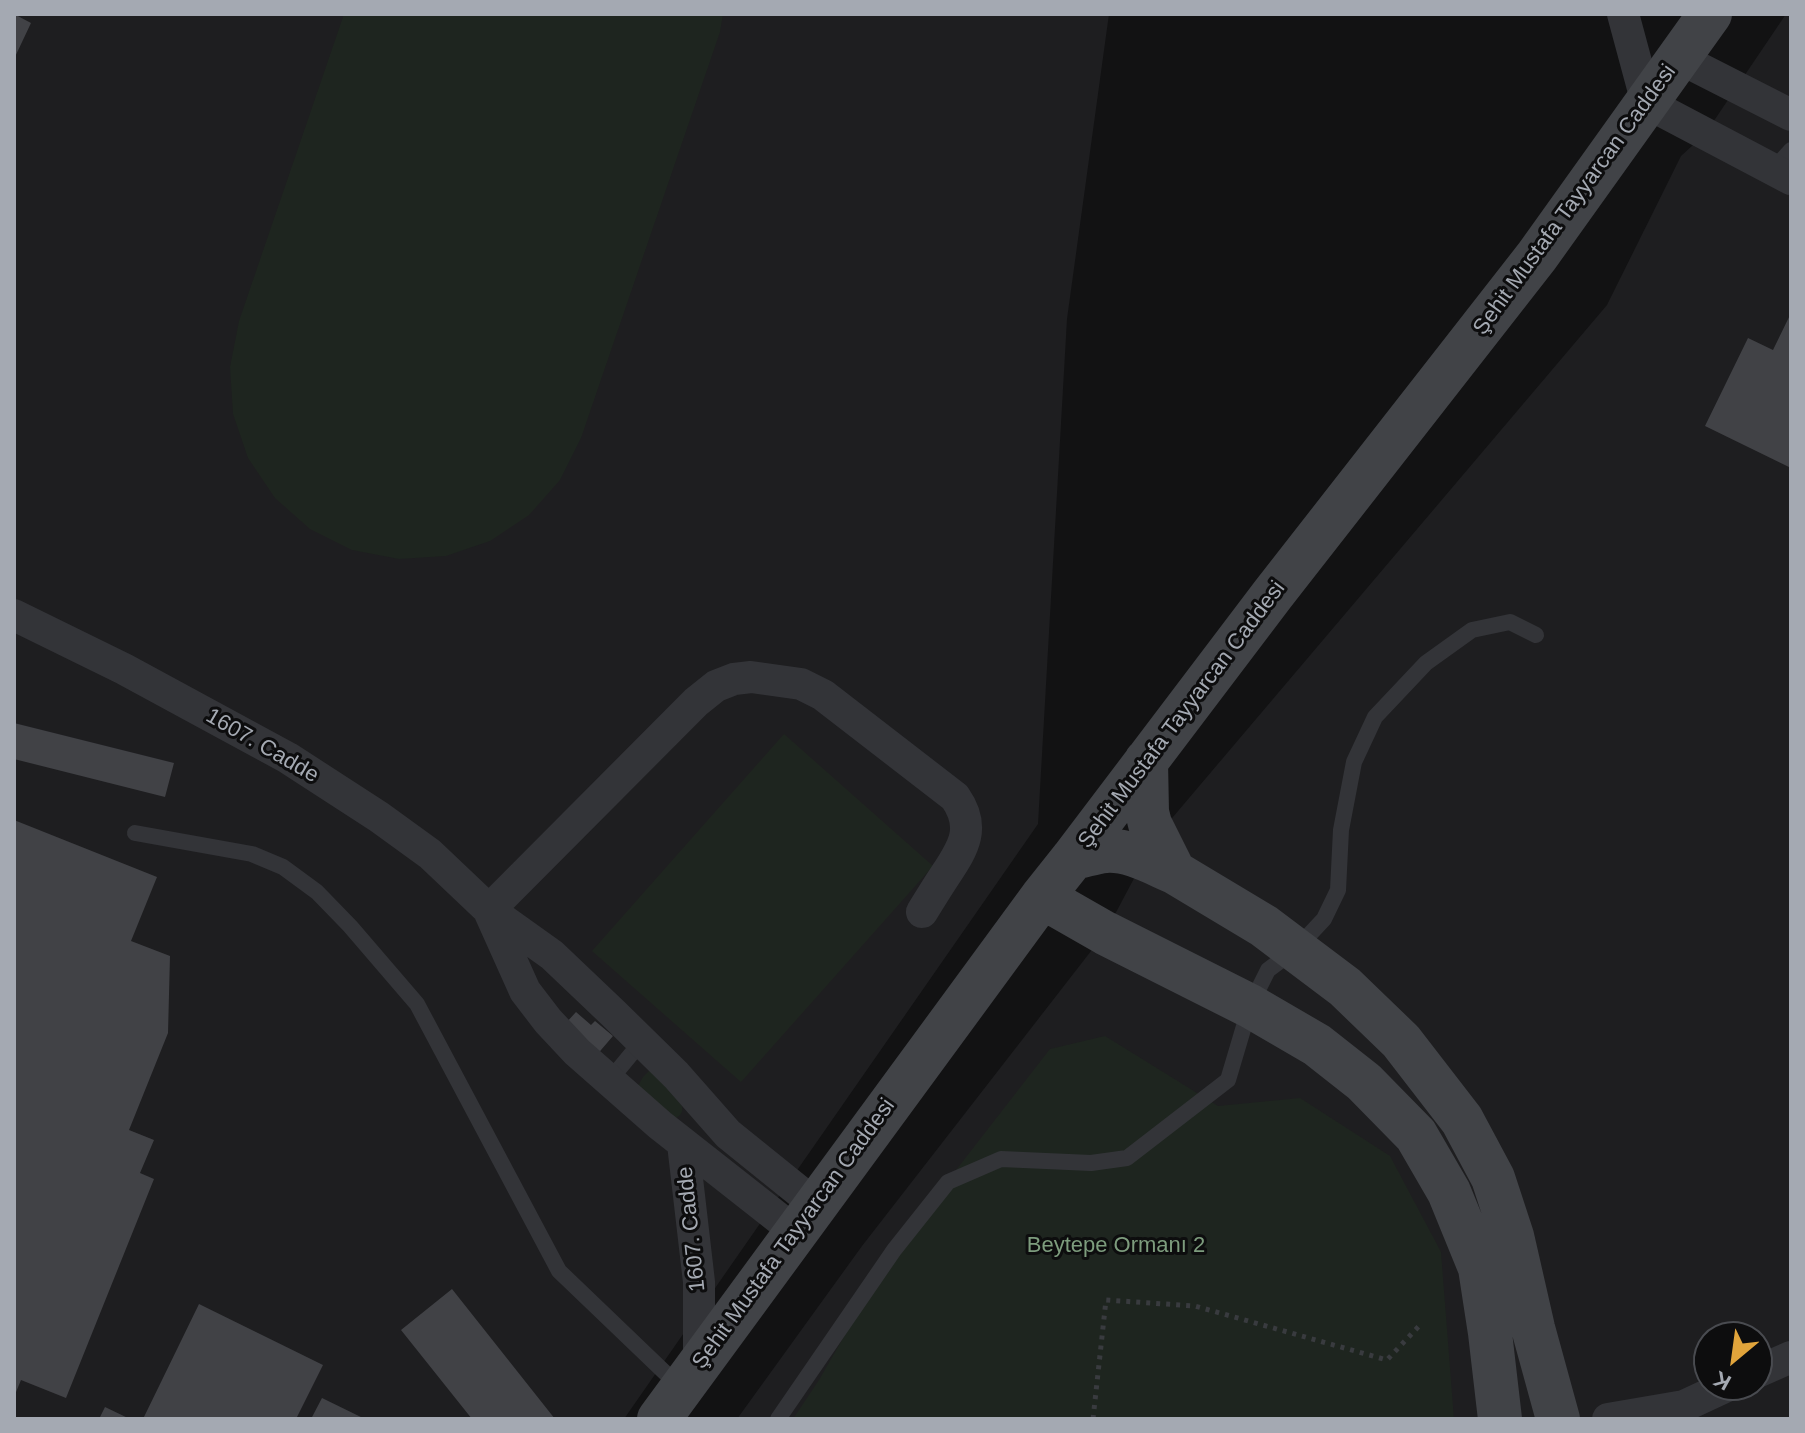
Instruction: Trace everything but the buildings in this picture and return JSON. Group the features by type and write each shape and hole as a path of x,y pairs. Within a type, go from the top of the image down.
{"street":[{"path":"1623,14 1647,103 1785,166"},
{"name":"Şehit Mustafa Tayyarcan Caddesi","path":"680,1390 1042,897 1537,256 1710,14"},
{"path":"1679,58 1791,115"},
{"name":"1607. Cadde","path":"14,615 124,669 288,758 379,817 430,854 489,910 552,955 676,1075 696,1128 699,1282 680,1390"},
{"path":"489,910 696,702 716,686 751,677 801,684 823,695 955,797 966,819 962,850 922,912"},
{"path":"1146,761 1150,824 1174,872"},
{"path":"1073,858 1120,851 1174,872 1296,949 1345,987 1401,1041 1462,1120 1493,1178 1558,1419"},
{"path":"1042,897 1105,933 1250,1006 1317,1045 1364,1082 1416,1135 1449,1192 1480,1268 1500,1419"},
{"name":"1607. Cadde","path":"489,910 525,991 577,1052 609,1081 696,1128 740,1145 806,1219"},
{"path":"1608,1419 1673,1412 1696,1401"}],"lane":[{"path":"778,1419 894,1250 948,1182 1001,1159 1091,1163 1127,1158 1228,1080 1250,1006 1268,970 1296,949 1324,919 1338,890 1341,830 1354,762 1375,717 1426,663 1472,630 1510,622 1536,635"},
{"path":"135,833 252,854 283,867 317,892 417,1004 559,1271 680,1390"},
{"path":"609,1081 642,1041"}],"path":[{"path":"1093,1419 1106,1300 1195,1306 1387,1360 1419,1326"}],"shaded area":[{"path":"14,14 1109,14 1067,319 1038,824 624,1419 14,1419"},
{"path":"1786,14 1791,14 1791,1419 737,1419 862,1246 1105,933 1156,837 1607,305 1681,156 1705,134"}],"green space":[{"path":"344,14 723,14 720,32 581,438 560,480 529,515 490,541 446,556 399,559 352,550 310,529 275,498 248,458 233,414 230,367 239,321"},
{"path":"784,734 933,866 741,1082 592,951"},
{"name":"Beytepe Ormanı 2","path":"1105,1036 1218,1106 1300,1098 1390,1156 1441,1252 1454,1419 793,1419 894,1250 1050,1049"},
{"path":"650,1070 654,1070 682,1106 676,1118 638,1086"}]}
